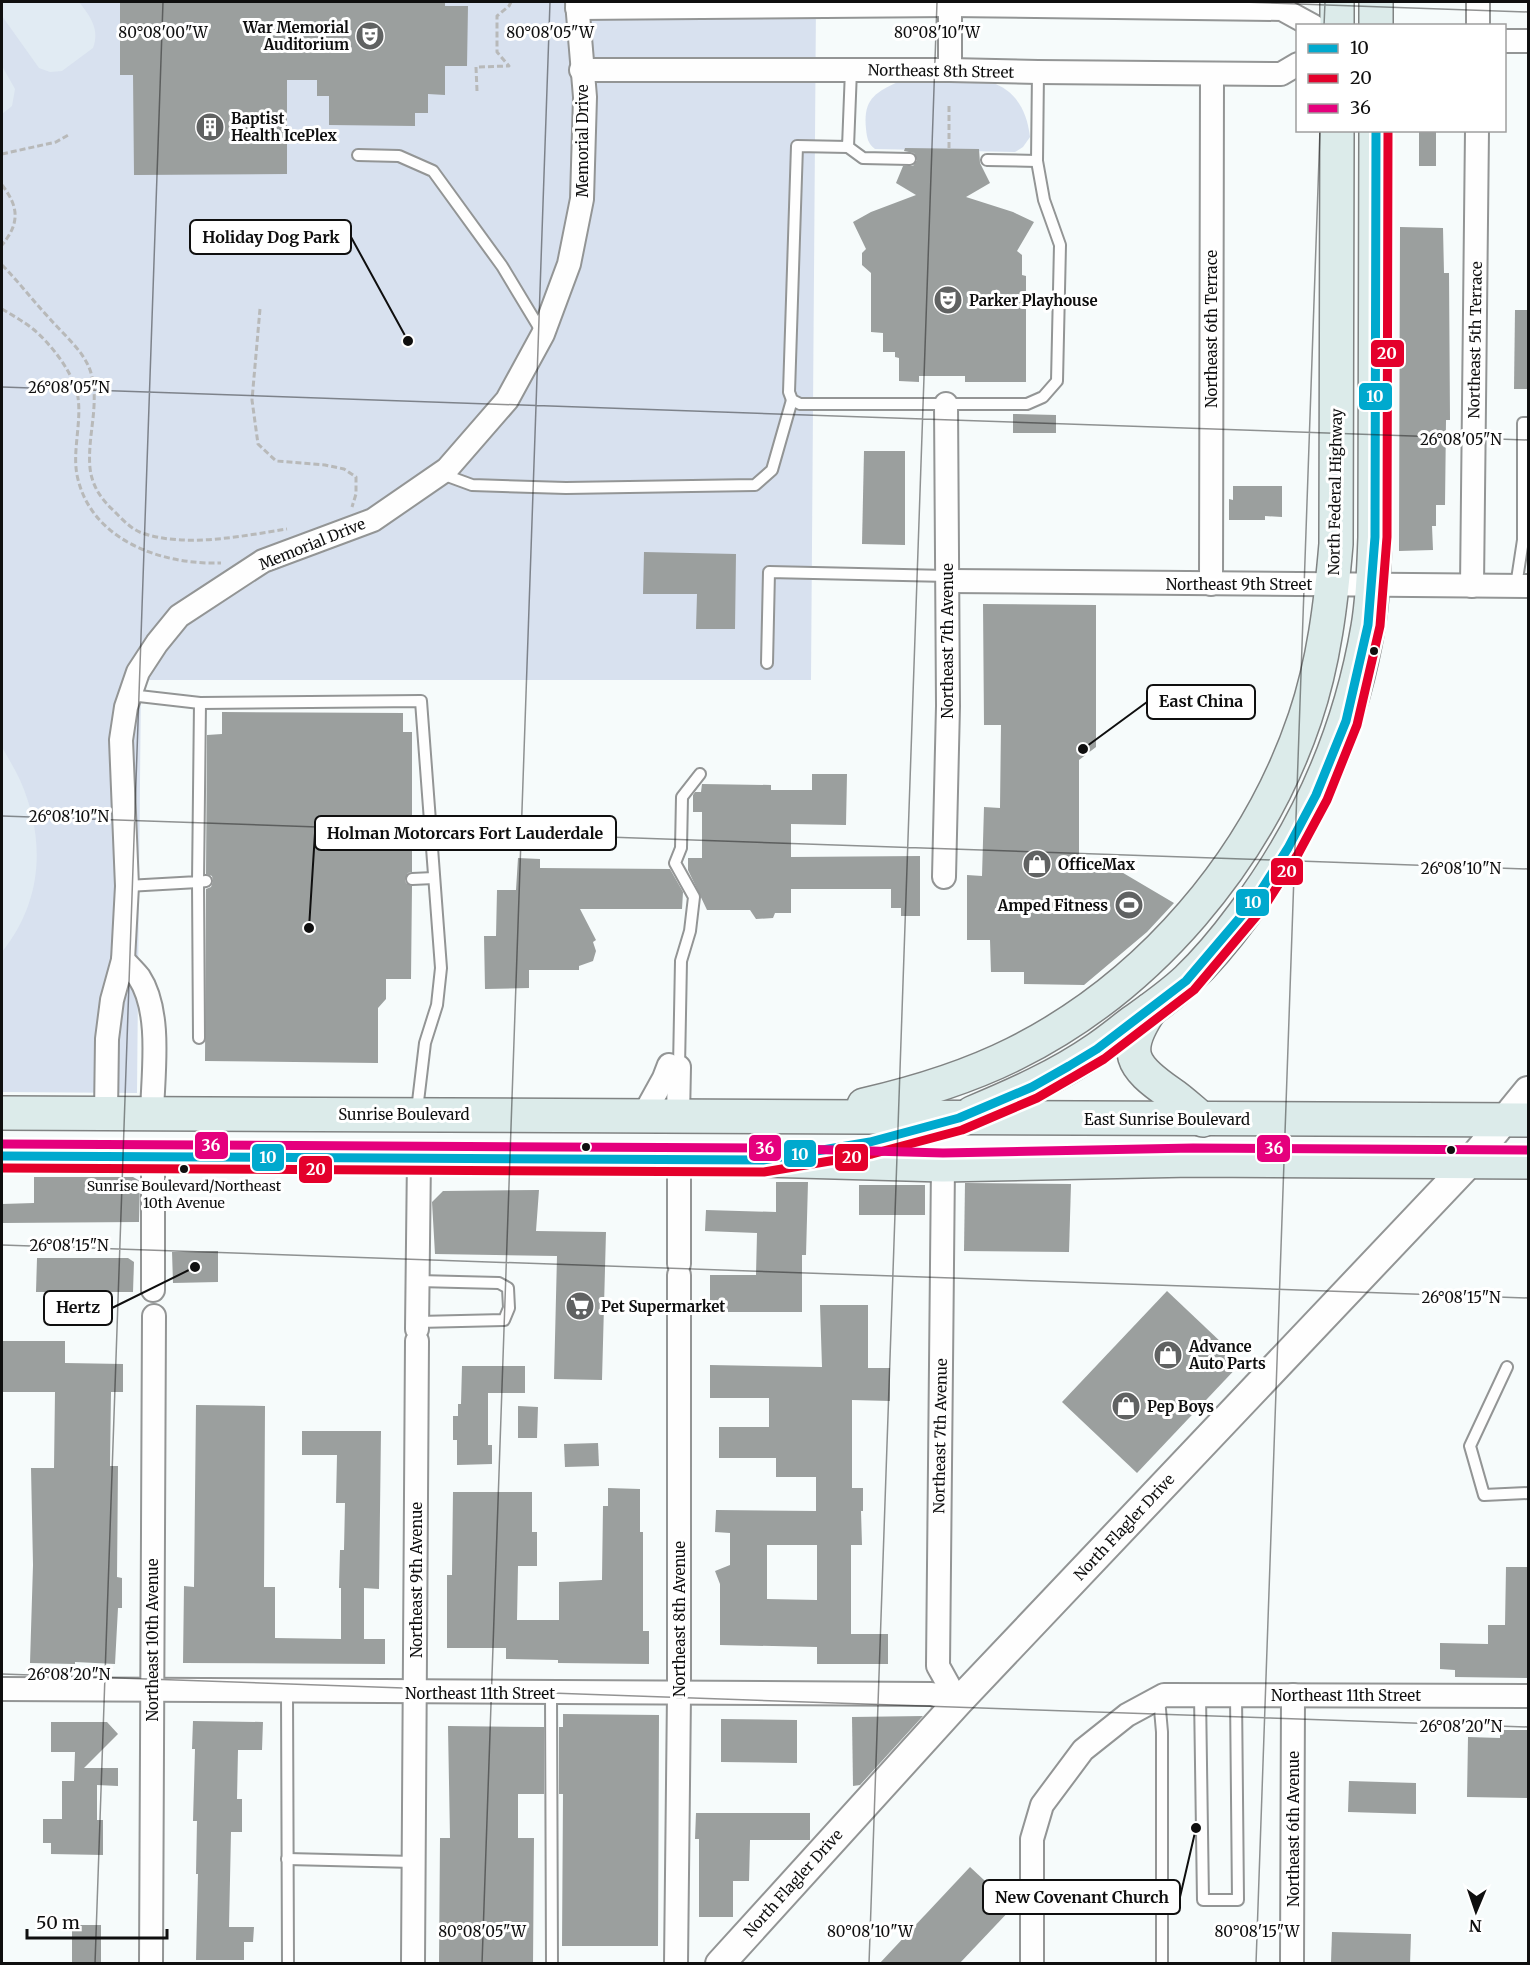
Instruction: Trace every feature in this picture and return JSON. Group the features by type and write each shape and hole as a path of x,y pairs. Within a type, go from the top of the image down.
{"main road":[{"path":"1337,2 1337,24"},
{"path":"1376,24 1377,2"},
{"name":"North Federal Highway","path":"806,1116 862,1106 914,1093 963,1077 1015,1053 1065,1024 1110,992 1151,957 1205,899 1245,842 1268,802 1305,718 1326,632 1333,585 1336,544 1337,132"},
{"path":"763,1160 870,1142 959,1119 1060,1072 1097,1049 1186,981 1255,900 1297,833 1317,795 1346,721 1362,658 1373,585 1376,132"},
{"path":"1151,1009 1134,1040 1133,1053 1137,1064 1155,1083 1203,1120"},
{"name":"Sunrise Boulevard","path":"2,1113 806,1116"},
{"path":"86,1156 119,1143 152,1113"},
{"path":"357,1157 396,1137 410,1125 417,1114"},
{"name":"East Sunrise Boulevard","path":"806,1116 959,1119 1516,1120"},
{"path":"2,1156 763,1160 943,1165 1193,1160 1528,1162"}],"street":[{"path":"1478,2 1478,24"},
{"path":"950,3 950,70"},
{"path":"577,4 950,3 1282,9 1309,24"},
{"name":"Memorial Drive","path":"106,1114 107,1039 112,1000 123,960 127,886 121,740 126,707 138,672 157,643 179,616 263,561 373,520 447,469 507,400 543,334 569,264 582,199 585,97 577,4"},
{"path":"1506,41 1528,41"},
{"name":"Northeast 8th Street","path":"581,70 950,70 1281,74 1296,64"},
{"name":"Northeast 6th Terrace","path":"1211,584 1212,74"},
{"name":"Northeast 5th Terrace","path":"1472,586 1478,132"},
{"name":"Northeast 7th Avenue","path":"944,877 948,706 946,404"},
{"name":"Northeast 9th Street","path":"948,579 1522,586"},
{"path":"123,960 138,977 147,994 153,1021 152,1113"},
{"path":"643,1116 664,1078 674,1066"},
{"path":"674,1066 678,1116"},
{"name":"North Flagler Drive","path":"720,1964 958,1702 1470,1162 1516,1120 1528,1091"},
{"path":"153,1157 153,1290"},
{"name":"Northeast 9th Avenue","path":"413,1964 419,1157"},
{"name":"Northeast 8th Avenue","path":"676,1964 679,1694 679,1160"},
{"name":"Northeast 7th Avenue","path":"943,1165 938,1666 958,1702"},
{"name":"Northeast 10th Avenue","path":"151,1964 154,1316"},
{"name":"Northeast 11th Street","path":"2,1689 932,1694 958,1702"},
{"name":"Northeast 6th Avenue","path":"1292,1964 1293,1695"},
{"path":"1032,1964 1032,1839 1042,1804 1083,1750 1127,1715 1161,1696"},
{"name":"Northeast 11th Street","path":"1161,1696 1528,1696"}],"lane":[{"path":"848,147 851,70"},
{"path":"792,400 800,404 1027,404 1043,398 1057,381 1060,246 1044,200 1037,161 1038,72"},
{"path":"441,473 472,485 566,488 755,485 772,471 792,400 789,392 797,146 848,147 863,158 910,159"},
{"path":"358,155 399,156 433,171 502,267 543,334"},
{"path":"987,160 1037,161"},
{"path":"1522,586 1526,540 1523,423 1528,423"},
{"path":"767,663 769,572 948,579"},
{"path":"130,695 200,703 421,701 441,968 437,1005 425,1043 417,1114"},
{"path":"198,1038 202,882 200,703"},
{"path":"674,1066 679,1036 681,961 690,931 694,897 675,863 681,848 682,797 700,774"},
{"path":"412,879 434,878"},
{"path":"127,886 202,882"},
{"path":"418,1281 498,1283 508,1288 509,1308 504,1320 418,1330"},
{"path":"1507,1367 1470,1446 1484,1495 1528,1493"},
{"path":"287,1691 288,1964"},
{"path":"551,1693 552,1964"},
{"path":"1200,1695 1203,1900 1238,1900 1236,1695"},
{"path":"1161,1696 1162,1964"},
{"path":"287,1859 414,1862"}],"path":[{"path":"477,91 476,67 509,66 497,52 497,16 511,2"},
{"path":"948,148 949,105"},
{"path":"2,153 56,142 70,134"},
{"path":"2,185 16,208 14,229 2,244"},
{"path":"2,265 71,342 91,372 94,397 93,427 89,449 90,470 99,495 127,523 141,533 181,541 240,537 294,528"},
{"path":"2,309 33,329 63,362 77,392 77,474 86,501 102,525 134,547 177,560 217,563 263,561"},
{"path":"260,309 252,400 258,444 276,461 325,465 344,470 356,477 356,494 351,507"}],"shaded area":[{"path":"2,2 816,2 811,680 141,680 137,1093 2,1092"},
{"path":"2,2 79,2 95,29 93,48 62,71 50,72 39,68 2,16"},
{"path":"2,66 15,89 12,106 2,114"},
{"path":"898,82 990,82 1007,90 1019,103 1030,137 1023,147 1015,152 875,149 869,143 866,132 868,104 882,90"},
{"path":"2,747 18,776 28,802 37,847 33,891 26,912 2,952"}],"building":[{"path":"120,2 445,2 445,6 468,6 467,66 445,66 445,95 428,94 428,113 415,113 415,126 329,125 329,96 317,96 317,80 287,80 287,174 134,175 133,75 120,75"},
{"path":"1419,132 1436,132 1436,166 1419,166"},
{"name":"Parker Playhouse","path":"905,148 979,149 980,163 990,183 966,197 1013,212 1034,222 1017,251 1022,255 1022,275 1026,276 1026,382 965,382 965,376 919,376 919,382 899,381 899,358 895,357 895,352 883,352 883,333 871,332 871,273 862,265 862,253 866,249 853,222 871,212 916,195 896,183 903,166 913,166 917,160 914,153 904,151"},
{"path":"1400,227 1443,228 1444,273 1449,273 1450,420 1446,420 1445,505 1436,505 1436,526 1432,526 1433,550 1399,551"},
{"path":"1515,310 1528,310 1528,389 1514,389"},
{"path":"1013,414 1056,415 1056,433 1013,433"},
{"path":"864,451 905,451 905,545 862,544"},
{"path":"1233,486 1282,486 1282,517 1265,516 1265,520 1229,520 1229,499 1233,500"},
{"path":"644,552 736,554 735,629 696,629 697,594 643,594"},
{"path":"983,604 1096,605 1096,747 1079,760 1079,867 1113,867 1174,903 1147,932 1084,985 1024,984 1024,972 991,972 990,940 967,940 967,875 982,876 984,807 1000,808 1001,725 984,725"},
{"path":"222,712 403,713 403,732 412,732 412,872 408,873 405,879 406,883 412,886 411,979 386,979 386,999 378,1008 378,1063 205,1061 206,889 211,887 213,881 212,876 206,874 207,735 222,734"},
{"path":"812,774 847,774 846,825 791,824 791,857 920,856 920,916 901,916 901,908 891,908 891,889 791,889 791,913 775,913 773,918 756,919 750,910 707,910 688,870 688,858 702,858 702,812 693,812 695,792 701,792 702,784 771,785 771,790 812,790"},
{"path":"518,858 540,859 540,868 670,869 683,892 682,909 580,909 596,940 593,942 596,951 593,961 579,966 579,970 529,970 529,988 485,989 484,936 496,936 497,890 516,890"},
{"path":"34,1177 133,1177 140,1181 139,1222 2,1223 2,1204 34,1203"},
{"path":"776,1182 808,1182 806,1255 802,1255 802,1312 710,1312 710,1275 756,1275 757,1233 705,1231 706,1210 776,1212"},
{"path":"965,1183 1071,1184 1069,1252 964,1251"},
{"path":"859,1185 925,1185 925,1215 859,1215"},
{"path":"539,1190 536,1231 606,1232 602,1380 554,1379 557,1256 435,1254 432,1202 443,1191"},
{"path":"218,1251 218,1282 173,1283 172,1252"},
{"path":"37,1258 128,1258 134,1262 133,1292 36,1292"},
{"path":"1167,1291 1242,1362 1137,1473 1062,1402"},
{"path":"820,1305 868,1305 868,1368 890,1368 890,1401 852,1400 852,1488 863,1488 863,1511 861,1511 862,1545 851,1545 851,1634 888,1634 888,1664 817,1664 817,1647 720,1645 720,1584 715,1571 730,1565 730,1533 715,1532 716,1510 816,1511 816,1477 776,1477 776,1458 719,1458 719,1427 769,1427 769,1398 710,1398 710,1365 822,1367","holes":["767,1545 817,1545 817,1600 767,1599"]},
{"path":"2,1341 65,1341 65,1363 123,1364 123,1392 111,1392 110,1466 118,1466 117,1577 122,1578 122,1608 118,1608 115,1664 30,1663 33,1565 31,1468 54,1468 55,1392 2,1392"},
{"path":"462,1366 525,1366 525,1393 488,1393 488,1445 492,1445 492,1464 457,1465 457,1440 453,1440 453,1416 458,1416 458,1404 461,1404"},
{"path":"196,1405 265,1406 264,1587 275,1587 275,1638 341,1639 340,1550 344,1550 345,1503 336,1503 337,1455 302,1455 302,1431 381,1431 379,1589 364,1588 364,1639 385,1639 385,1664 183,1663 184,1586 194,1587"},
{"path":"518,1406 538,1407 537,1438 518,1438"},
{"path":"598,1443 599,1466 565,1467 564,1444"},
{"path":"608,1488 640,1489 640,1532 643,1532 643,1631 649,1631 649,1664 558,1663 558,1660 506,1659 506,1648 447,1648 447,1575 452,1575 453,1492 532,1492 532,1532 537,1532 537,1566 518,1566 517,1620 559,1620 559,1582 602,1580 603,1506 608,1506"},
{"path":"1506,1567 1528,1567 1528,1678 1455,1677 1455,1670 1440,1669 1440,1643 1488,1644 1488,1625 1505,1625"},
{"path":"563,1714 659,1715 658,1946 562,1946 563,1794 559,1794 559,1727 563,1727"},
{"path":"923,1716 860,1785 853,1786 852,1717"},
{"path":"721,1719 797,1720 797,1763 721,1762"},
{"path":"193,1721 263,1722 262,1750 238,1750 237,1799 242,1799 242,1832 231,1832 229,1927 254,1927 253,1942 244,1942 244,1960 196,1960 198,1874 196,1874 197,1821 193,1821 195,1749 192,1749"},
{"path":"51,1722 107,1722 118,1734 84,1768 118,1768 118,1786 97,1785 97,1820 103,1820 103,1855 51,1854 51,1843 43,1843 43,1819 62,1819 62,1781 74,1781 75,1752 51,1752"},
{"path":"448,1726 544,1727 544,1794 518,1794 518,1838 534,1838 533,1964 439,1964 440,1838 450,1838"},
{"path":"1500,1730 1528,1730 1528,1798 1467,1797 1468,1737 1500,1738"},
{"path":"1349,1781 1416,1783 1416,1814 1348,1812"},
{"path":"696,1813 810,1813 810,1840 750,1840 749,1881 733,1881 733,1917 699,1917 699,1839 695,1839"},
{"path":"970,1867 1013,1907 959,1964 879,1964"},
{"path":"72,1925 101,1925 101,1964 72,1962"},
{"path":"1332,1932 1411,1934 1410,1964 1331,1962"}],"transit line":[{"name":"10","path":"2,1156 763,1160 870,1142 959,1118 1032,1087 1097,1049 1186,981 1255,900 1288,848 1316,795 1346,721 1368,625 1375,537 1376,132"},
{"name":"20","path":"2,1168 764,1172 872,1154 962,1130 1037,1098 1104,1059 1194,990 1264,907 1298,854 1327,800 1357,725 1380,626 1387,537 1388,132"},
{"name":"36","path":"2,1144 763,1148 943,1153 1193,1148 1528,1150"}],"place":[{"name":"War Memorial Auditorium","path":"370,36"},
{"name":"Baptist Health IcePlex","path":"210,127"},
{"name":"Parker Playhouse","path":"948,300"},
{"name":"Holiday Dog Park","path":"408,341"},
{"name":"East China","path":"1083,749"},
{"name":"OfficeMax","path":"1037,864"},
{"name":"Amped Fitness","path":"1129,905"},
{"name":"Holman Motorcars Fort Lauderdale","path":"309,928"},
{"name":"Sunrise Boulevard/Northeast 10th Avenue","path":"184,1169"},
{"name":"Hertz","path":"195,1267"},
{"name":"Pet Supermarket","path":"580,1306"},
{"name":"Advance Auto Parts","path":"1168,1355"},
{"name":"Pep Boys","path":"1126,1406"},
{"name":"New Covenant Church","path":"1196,1828"}]}
